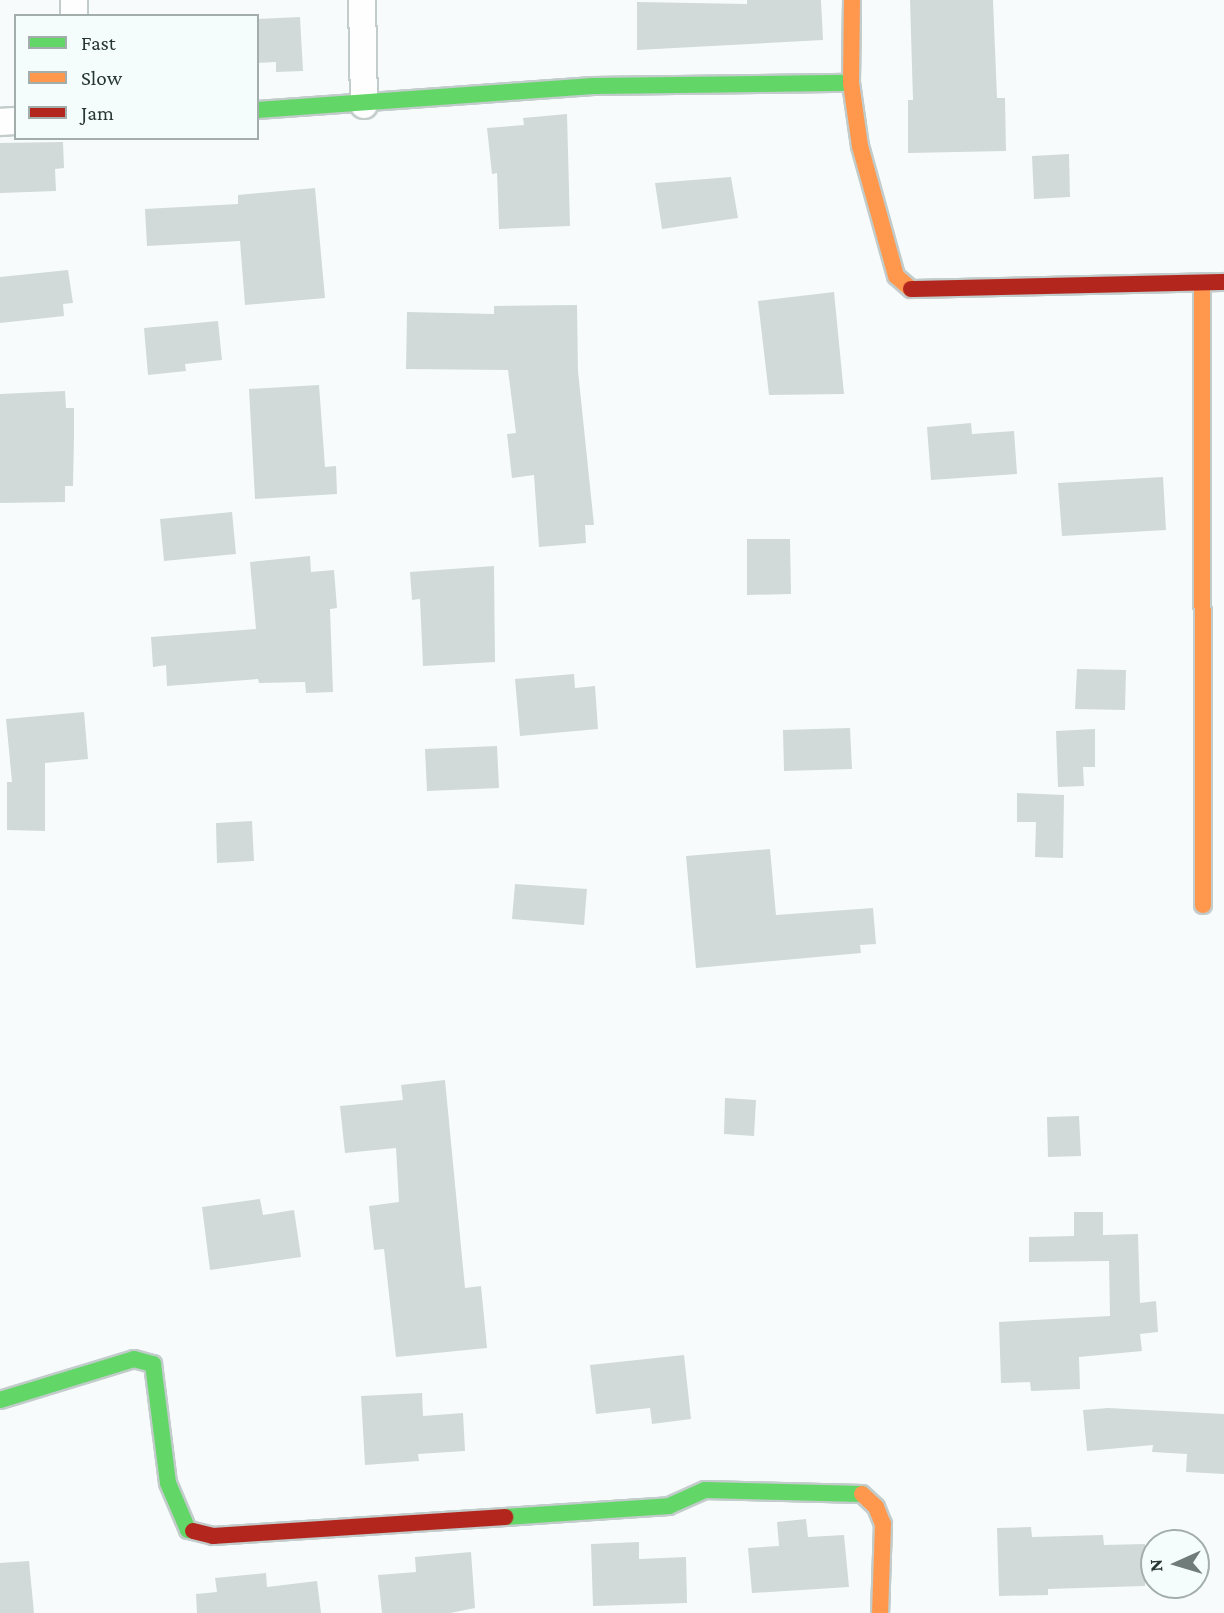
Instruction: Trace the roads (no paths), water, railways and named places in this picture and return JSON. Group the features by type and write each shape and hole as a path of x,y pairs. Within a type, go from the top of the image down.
{"street":[{"path":"362,0 365,105"},
{"path":"852,0 851,83 860,146 885,244 897,276 914,291 1224,282"},
{"path":"259,110 365,105 593,86 851,83"},
{"path":"1202,284 1203,905"},
{"path":"0,1400 134,1359 153,1364 168,1483 188,1530 212,1536 669,1506 705,1490 860,1492 876,1507 883,1524 880,1613"}]}
